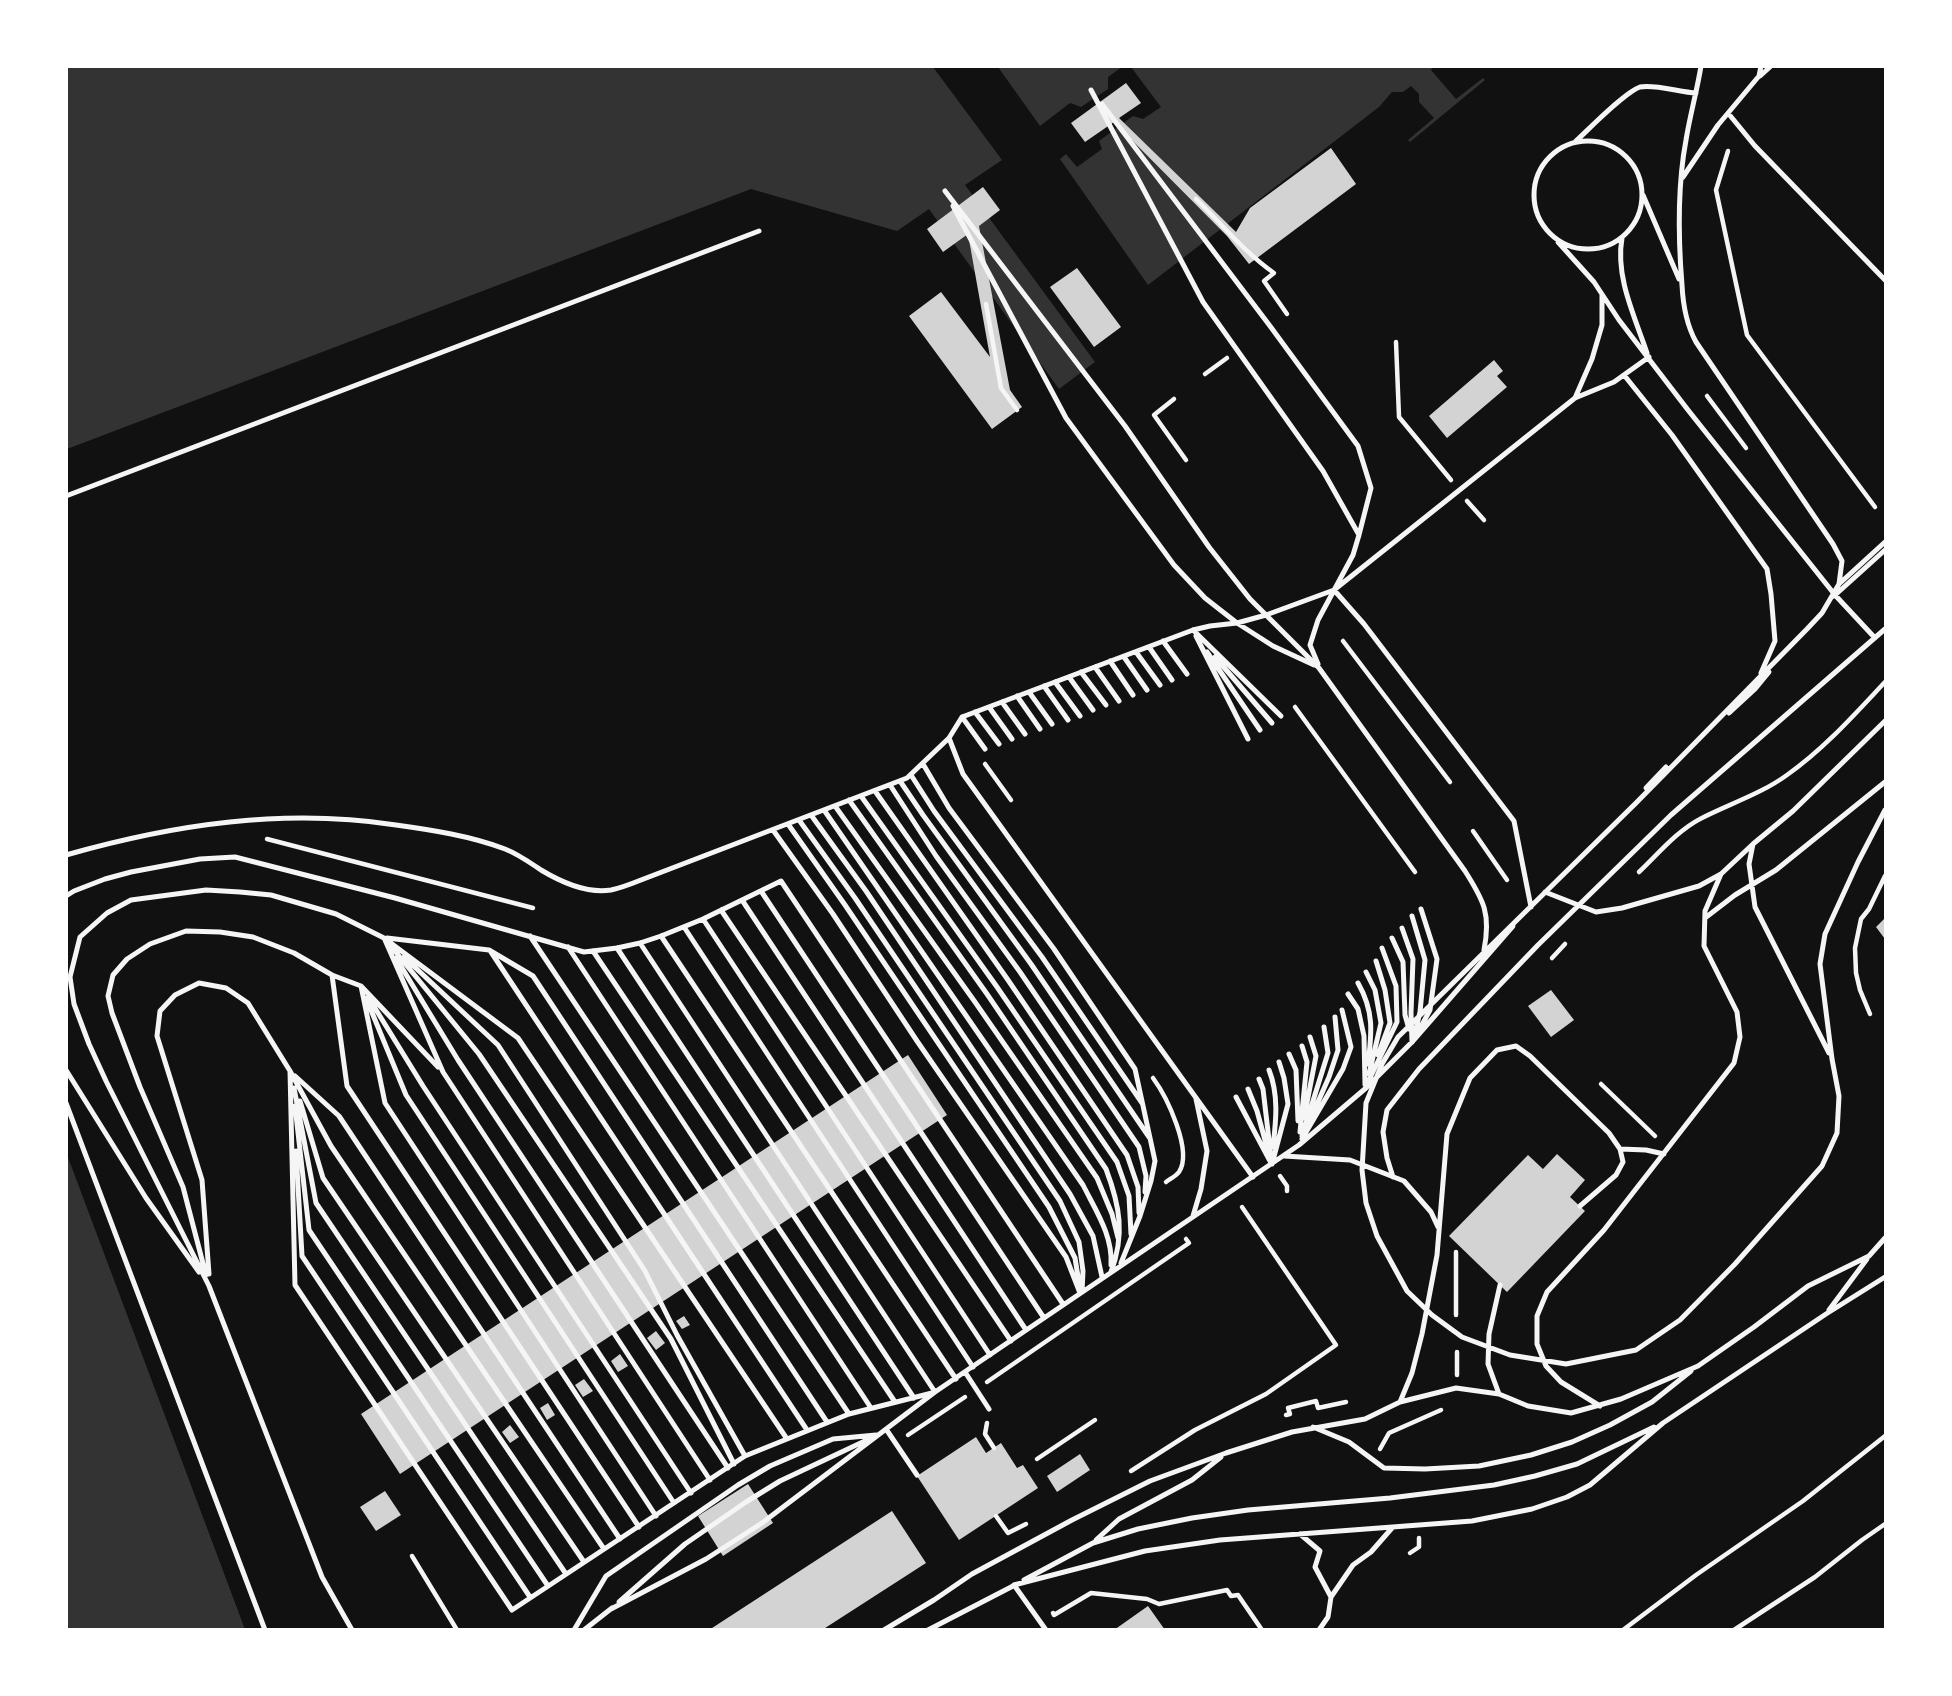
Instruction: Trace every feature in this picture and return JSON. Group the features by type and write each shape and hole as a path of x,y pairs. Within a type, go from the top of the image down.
{"lane":[{"path":"1701,66 1686,141 1678,220 1682,285 1690,330 1833,544 1842,561 1839,583"},
{"path":"1759,76 1761,66"},
{"path":"1681,179 1728,113 1759,76 1771,66"},
{"path":"1576,142 1616,104 1639,88 1658,87 1696,93"},
{"path":"1320,668 1310,645 1318,620 1353,555 1359,535 1371,488 1358,446 1091,90 1203,302 1323,471 1359,535"},
{"path":"1728,113 1755,146 1885,280"},
{"path":"1682,285 1643,195 1639,176 1632,162 1621,151 1606,144 1576,142 1558,149 1545,161 1536,177 1533,195 1535,213 1544,229 1594,282 1619,320 1688,410 1835,595 1875,638"},
{"path":"1320,668 1273,646 1237,623 1205,598 1174,565 1066,418 945,191 1125,426 1209,547 1250,599 1320,668 1465,871 1481,896 1487,916 1488,932 1484,951"},
{"path":"1558,242 1591,250 1607,247 1622,238 1633,226 1643,195"},
{"path":"66,495 760,231"},
{"path":"1622,238 1620,252 1626,289 1649,357"},
{"path":"1575,398 1592,359 1602,325 1602,293"},
{"path":"66,855 158,832 219,822 339,817 474,839 520,855 559,880 593,892 611,890 900,781 911,775 949,738 962,717 1193,630 1266,615 1334,590 1575,398 1614,382 1649,357"},
{"path":"1624,375 1672,435 1767,569 1775,641 1755,689"},
{"path":"1885,542 1839,583 1822,613 1636,803 1398,1037 1382,1064 1366,1103 1362,1170 1366,1203 1377,1236 1407,1291 1462,1337 1510,1355 1566,1364 1636,1350 1680,1320 1735,1265 1822,1166 1837,1133 1839,1096 1819,964 1825,934 1885,810"},
{"path":"611,1609 706,1559 762,1522 935,1392 1298,1145 1394,1061 1531,906 1679,754 1707,734 1755,689 1835,595 1885,550"},
{"path":"1334,590 1364,624 1514,821 1531,906"},
{"path":"1393,1177 1383,1132 1387,1110 1419,1069 1671,815 1885,629"},
{"path":"1193,630 1281,716"},
{"path":"1193,630 1272,723"},
{"path":"1193,630 1260,730"},
{"path":"1193,630 1248,739"},
{"path":"1163,641 1187,674"},
{"path":"1149,647 1172,680"},
{"path":"1136,652 1160,685"},
{"path":"1124,657 1147,690"},
{"path":"1110,662 1133,695"},
{"path":"1095,667 1119,701"},
{"path":"1081,672 1105,705"},
{"path":"1069,677 1093,710"},
{"path":"1055,682 1080,716"},
{"path":"1044,686 1068,720"},
{"path":"1030,692 1052,724"},
{"path":"1017,696 1040,729"},
{"path":"1002,702 1026,734"},
{"path":"989,707 1012,739"},
{"path":"975,712 999,744"},
{"path":"962,717 985,749"},
{"path":"1545,892 1596,912 1622,908 1699,886 1721,874 1793,811 1885,721"},
{"path":"949,738 963,774 976,793 1253,1177"},
{"path":"923,764 950,808 1054,949 1135,1069 1155,1161 1140,1216 1120,1266"},
{"path":"911,775 934,811 1042,957 1144,1106"},
{"path":"900,781 1031,964 1151,1140"},
{"path":"1705,918 1776,870 1885,782"},
{"path":"890,785 936,856 1020,972 1139,1147 1146,1176 1145,1199"},
{"path":"875,791 1127,1155 1138,1187 1140,1216"},
{"path":"861,796 1117,1162 1129,1196 1131,1237"},
{"path":"849,800 1107,1169 1116,1196 1121,1226 1118,1254 1111,1272"},
{"path":"835,806 1097,1178 1112,1214 1119,1241"},
{"path":"824,810 1083,1185 1105,1228 1112,1252 1111,1272"},
{"path":"811,815 866,891 1070,1194 1093,1236 1102,1277"},
{"path":"799,820 855,898 1060,1201 1079,1241 1083,1271 1081,1292"},
{"path":"788,824 1049,1207 1075,1258 1081,1292"},
{"path":"773,830 1066,1257 1081,1292"},
{"path":"1753,844 1749,863 1755,907 1832,1059"},
{"path":"66,896 105,879 131,872 200,859 235,858 395,898 584,952 617,948 661,936 781,881 1063,1304"},
{"path":"1600,1406 1561,1381 1546,1366 1537,1344 1538,1316 1547,1292 1605,1230 1734,1063 1740,1037 1737,1012 1704,946 1705,911 1721,874"},
{"path":"352,1629 322,1577 209,1286 115,1101 74,1004 70,977 80,937 107,913 131,900 206,890 271,895 336,914 384,938 517,1038 787,1438"},
{"path":"761,891 1044,1318"},
{"path":"742,900 1026,1330"},
{"path":"1412,1042 1430,1010 1437,959 1421,909"},
{"path":"721,910 1011,1341"},
{"path":"1412,916 1425,960 1420,1012 1412,1042"},
{"path":"703,919 990,1355"},
{"path":"684,927 973,1367"},
{"path":"1402,928 1413,959 1412,1042"},
{"path":"209,1286 183,1187 112,1013 108,996 113,975 127,959 150,944 187,931 253,937 295,953 332,975 361,986 443,1072"},
{"path":"530,936 849,1414"},
{"path":"661,936 956,1379"},
{"path":"384,938 489,950 533,976 827,1422"},
{"path":"384,938 443,1072 710,1480"},
{"path":"384,938 498,1045 645,1270 677,1335 745,1456"},
{"path":"384,938 458,1060 731,1466"},
{"path":"384,938 479,1054 671,1339 731,1466"},
{"path":"1392,938 1404,962 1405,1015 1412,1042"},
{"path":"640,943 935,1392"},
{"path":"568,947 871,1408"},
{"path":"617,948 914,1398"},
{"path":"1366,1088 1397,1022 1396,986 1382,948"},
{"path":"489,950 807,1430"},
{"path":"593,951 895,1402"},
{"path":"1366,1088 1390,1023 1385,990 1376,961"},
{"path":"1366,972 1375,990 1381,1023 1366,1088"},
{"path":"332,975 347,1086 639,1527"},
{"path":"209,1286 202,1180 157,1036 160,1011 175,995 199,982 226,988 248,1003 290,1071 331,1146 604,1549"},
{"path":"1358,983 1367,999 1372,1028 1366,1088"},
{"path":"361,986 423,1086 691,1493"},
{"path":"361,986 405,1095 674,1503"},
{"path":"361,986 385,1103 656,1516"},
{"path":"1348,994 1358,1009 1364,1036 1366,1088"},
{"path":"1298,1145 1343,1069 1351,1047 1342,1010"},
{"path":"1298,1145 1329,1077 1338,1050 1335,1017"},
{"path":"1298,1145 1328,1053 1324,1027"},
{"path":"1298,1145 1316,1056 1310,1037"},
{"path":"1298,1145 1307,1062 1302,1046"},
{"path":"1400,1402 1412,1373 1422,1334 1437,1255 1447,1134 1469,1078 1497,1050 1516,1046 1530,1056 1609,1133 1620,1149 1623,1162 1616,1175 1580,1206"},
{"path":"1289,1054 1296,1070 1298,1145"},
{"path":"1272,1164 1288,1104 1279,1062"},
{"path":"66,1070 146,1198 209,1286"},
{"path":"1269,1070 1274,1083 1276,1112 1272,1164"},
{"path":"290,1071 295,1285 512,1609 745,1456 849,1414 935,1392"},
{"path":"290,1071 339,1116 620,1539"},
{"path":"290,1071 323,1178 583,1562"},
{"path":"290,1071 316,1203 566,1574"},
{"path":"290,1071 309,1230 548,1586"},
{"path":"290,1071 302,1256 530,1597"},
{"path":"1259,1079 1263,1089 1272,1164"},
{"path":"1248,1088 1272,1164"},
{"path":"1193,1216 1207,1151 1196,1097"},
{"path":"1236,1097 1272,1164"},
{"path":"66,1103 265,1629"},
{"path":"1620,1149 1666,1151"},
{"path":"1284,1156 1350,1160 1404,1181 1431,1212 1438,1229"},
{"path":"1826,1314 1885,1238"},
{"path":"1313,1427 1349,1442 1384,1468 1479,1466 1531,1455 1572,1442 1652,1402 1808,1286 1869,1256"},
{"path":"1014,1585 1145,1551 1299,1533 1472,1521 1532,1509 1567,1497 1590,1485 1663,1423 1885,1277"},
{"path":"1499,1394 1488,1364 1489,1334 1500,1285"},
{"path":"884,1629 972,1574 1072,1520 1150,1481 1226,1453 1292,1432 1364,1419 1400,1402 1456,1388 1499,1394 1528,1406 1571,1413 1621,1399 1698,1366"},
{"path":"965,1372 989,1409"},
{"path":"928,1629 1093,1543 1138,1529 1248,1510 1390,1498 1493,1485 1577,1464 1663,1423"},
{"path":"886,1429 917,1475"},
{"path":"584,1629 685,1544 746,1502 780,1480 879,1434"},
{"path":"574,1629 606,1576 738,1485 770,1466 833,1439 879,1434"},
{"path":"1093,1543 1119,1519 1192,1480 1226,1453"},
{"path":"1320,1629 1328,1617 1331,1597 1353,1565 1371,1552 1392,1528"},
{"path":"1299,1533 1320,1551 1315,1567 1331,1597"},
{"path":"1014,1585 1046,1629"}],"path":[{"path":"1728,152 1716,190 1747,335 1875,507"},
{"path":"1254,260 1274,274 1264,281 1287,314"},
{"path":"1396,342 1399,417 1484,520"},
{"path":"1174,399 1154,415 1186,460"},
{"path":"1343,642 1450,782"},
{"path":"1635,876 1683,830 1787,776 1831,739 1885,682"},
{"path":"1288,698 1415,872"},
{"path":"983,762 1011,800"},
{"path":"1473,831 1507,880"},
{"path":"267,839 533,908"},
{"path":"1870,1014 1856,973 1855,948 1861,919 1869,909 1885,876"},
{"path":"1552,958 1569,940"},
{"path":"1601,1084 1666,1151"},
{"path":"1129,1472 1195,1430 1266,1394 1336,1345 1242,1207"},
{"path":"1456,1252 1456,1320"},
{"path":"1384,1468 1380,1450 1389,1433 1455,1404 1457,1347"},
{"path":"1037,1459 1095,1420"},
{"path":"1623,1629 1803,1501 1885,1436"},
{"path":"989,1441 994,1448"},
{"path":"996,1516 1009,1533 1033,1521"},
{"path":"1734,1629 1815,1577 1885,1524"},
{"path":"1410,1553 1419,1547 1419,1526"},
{"path":"412,1556 457,1629"},
{"path":"1026,1602 1042,1595 1054,1615 1091,1593 1147,1599 1159,1604 1227,1590 1231,1595 1238,1595 1262,1629"}],"shaded area":[{"path":"67,67 933,67 1002,160 965,185 1095,362 1059,389 929,209 897,231 751,189 67,449"},
{"path":"998,67 1122,67 1108,77 1108,89 1081,107 1070,103 1040,126"},
{"path":"1131,67 1433,67 1431,70 1456,99 1483,78 1485,80 1410,142 1408,140 1434,118 1419,102 1419,94 1411,86 1403,92 1392,92 1379,107 1148,285 1060,159 1066,154 1077,167 1102,149 1099,141 1133,116 1143,119 1161,107"},
{"path":"66,1152 245,1629 67,1629"}],"pier":[{"path":"66,1148 70,1151 249,1630 245,1629"}],"building":[{"path":"1126,83 1141,103 1119,118 1236,232 1250,208 1331,148 1356,184 1249,264 1227,236 1114,122 1085,142 1071,123"},
{"path":"983,187 1000,210 979,226 1010,390 1022,407 992,429 909,316 941,292 990,357 968,234 943,252 927,229"},
{"path":"1077,268 1121,327 1094,347 1050,287"},
{"path":"1494,360 1503,371 1497,376 1507,387 1447,438 1429,416"},
{"path":"1885,918 1885,939 1876,927"},
{"path":"1551,990 1574,1020 1551,1037 1528,1006"},
{"path":"908,1055 947,1115 400,1474 361,1414"},
{"path":"1557,1154 1585,1180 1570,1197 1585,1211 1507,1292 1449,1236 1528,1155 1543,1169"},
{"path":"684,1316 690,1325 682,1329 676,1321"},
{"path":"656,1331 665,1343 656,1350 647,1338"},
{"path":"620,1354 628,1366 618,1372 611,1361"},
{"path":"584,1379 593,1391 583,1397 575,1385"},
{"path":"548,1403 555,1415 547,1420 540,1408"},
{"path":"510,1425 519,1437 510,1443 502,1432"},
{"path":"976,1437 986,1453 1001,1443 1017,1468 1023,1465 1038,1488 959,1540 917,1476"},
{"path":"1080,1454 1090,1470 1057,1492 1047,1476"},
{"path":"748,1484 773,1523 723,1556 698,1516"},
{"path":"385,1491 401,1515 376,1531 360,1507"},
{"path":"892,1511 926,1563 822,1630 709,1630"},
{"path":"1148,1606 1165,1630 1114,1630"}]}
